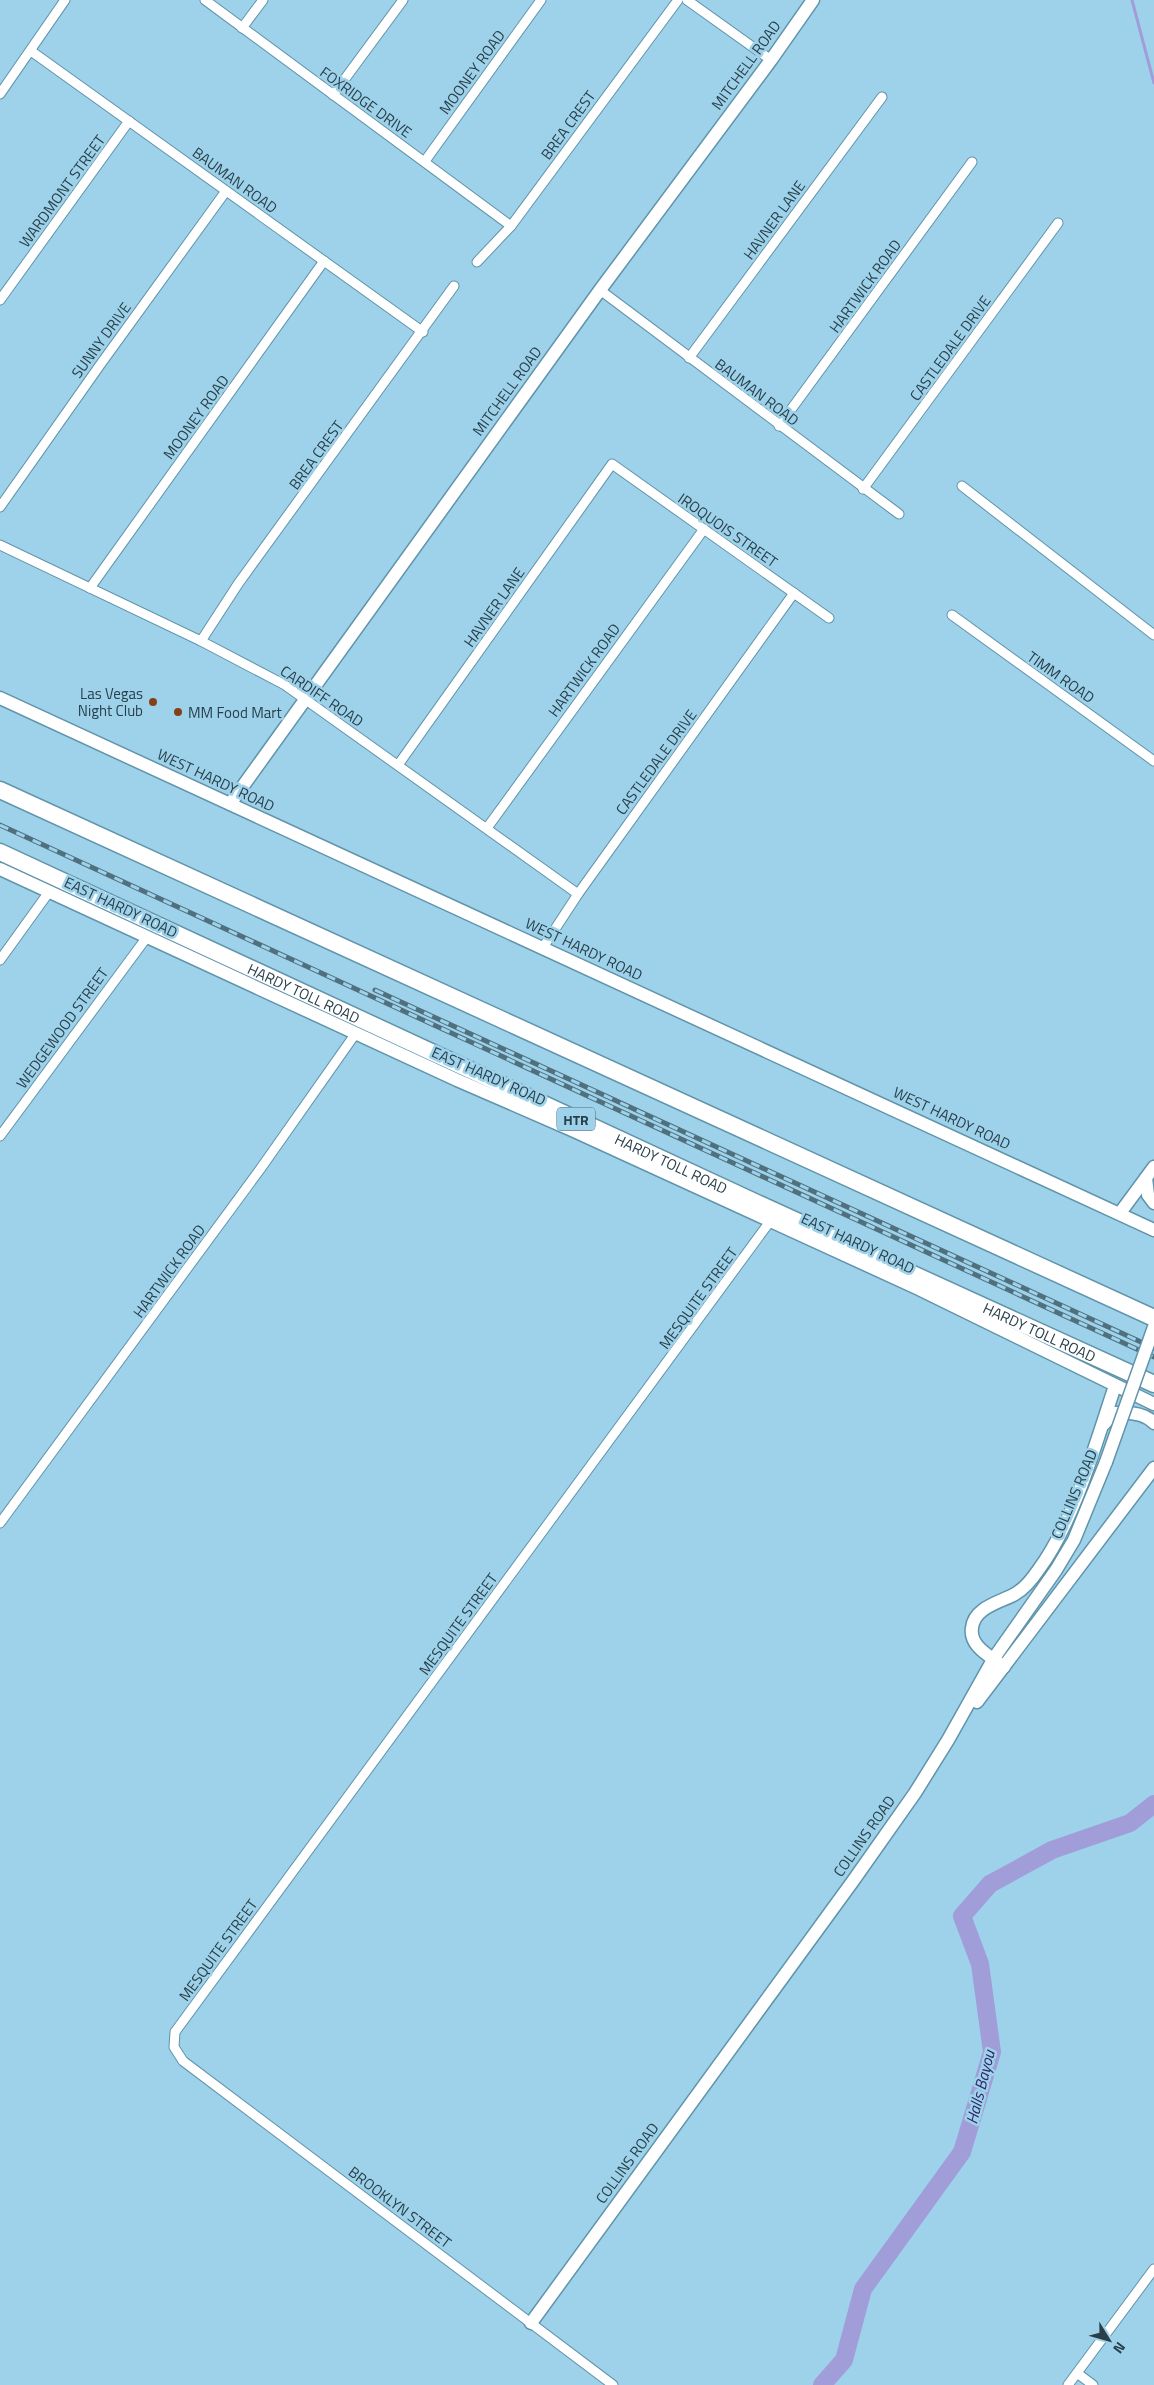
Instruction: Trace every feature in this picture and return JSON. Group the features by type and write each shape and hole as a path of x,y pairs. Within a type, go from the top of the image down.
{"highway":[{"path":"0,790 1154,1318"},
{"name":"HARDY TOLL ROAD","path":"0,852 757,1203 1154,1384"}],"main road":[{"name":"MITCHELL ROAD","path":"230,804 600,290 771,60 813,0"},
{"name":"WEST HARDY ROAD","path":"0,698 1154,1230"},
{"name":"EAST HARDY ROAD","path":"0,869 356,1033 772,1220 919,1289 1154,1404"},
{"path":"1120,1213 1150,1173"},
{"path":"1150,1173 1148,1195 1154,1203"},
{"name":"COLLINS ROAD","path":"531,2323 853,1881 915,1792 999,1663 1074,1540 1106,1462 1154,1327"},
{"path":"1114,1386 1068,1517 1051,1552 1023,1588 1015,1594 998,1600 978,1615 971,1627 973,1638 979,1648 999,1663 1154,1468"},
{"path":"1101,1427 1114,1413 1130,1412 1154,1423"}],"street":[{"path":"0,94 65,0"},
{"name":"FOXRIDGE DRIVE","path":"205,0 511,226"},
{"path":"242,28 262,0"},
{"path":"332,95 403,0"},
{"name":"MOONEY ROAD","path":"425,161 542,0"},
{"name":"BREA CREST","path":"477,262 511,226 678,0"},
{"path":"688,0 771,60"},
{"name":"BAUMAN ROAD","path":"31,51 423,332"},
{"name":"HAVNER LANE","path":"689,358 882,97"},
{"name":"WARDMONT STREET","path":"0,300 129,121"},
{"name":"HARTWICK ROAD","path":"780,426 972,162"},
{"name":"SUNNY DRIVE","path":"0,507 100,364 226,191"},
{"name":"CASTLEDALE DRIVE","path":"863,489 1058,223"},
{"name":"MOONEY ROAD","path":"90,588 324,262"},
{"name":"BREA CREST","path":"201,641 238,584 423,332 454,286"},
{"name":"BAUMAN ROAD","path":"600,290 863,489 899,514"},
{"name":"HAVNER LANE","path":"398,765 612,464"},
{"name":"IROQUOIS STREET","path":"612,464 829,618"},
{"path":"962,486 1154,635"},
{"name":"HARTWICK ROAD","path":"488,828 704,529"},
{"name":"CARDIFF ROAD","path":"0,544 201,641 285,685 578,894"},
{"name":"CASTLEDALE DRIVE","path":"542,948 578,894 794,593"},
{"name":"TIMM ROAD","path":"952,615 1154,761"},
{"path":"0,960 49,892"},
{"name":"WEDGEWOOD STREET","path":"0,1136 147,937"},
{"name":"HARTWICK ROAD","path":"0,1523 261,1168 356,1033"},
{"name":"MESQUITE STREET","path":"174,2047 175,2032 772,1220"},
{"name":"BROOKLYN STREET","path":"174,2047 183,2061 613,2385"},
{"path":"1068,2385 1154,2269"},
{"path":"1077,2373 1093,2385"}],"waterway":[{"path":"1132,0 1154,83"},
{"name":"Halls Bayou","path":"822,2385 844,2360 863,2289 962,2152 992,2052 980,1964 962,1916 990,1884 1052,1850 1130,1823 1154,1804"}],"railway":[{"path":"0,825 1154,1357"},
{"path":"375,990 1154,1348"}],"place":[{"name":"Las Vegas Night Club","path":"153,702"},
{"name":"MM Food Mart","path":"178,712"}]}
